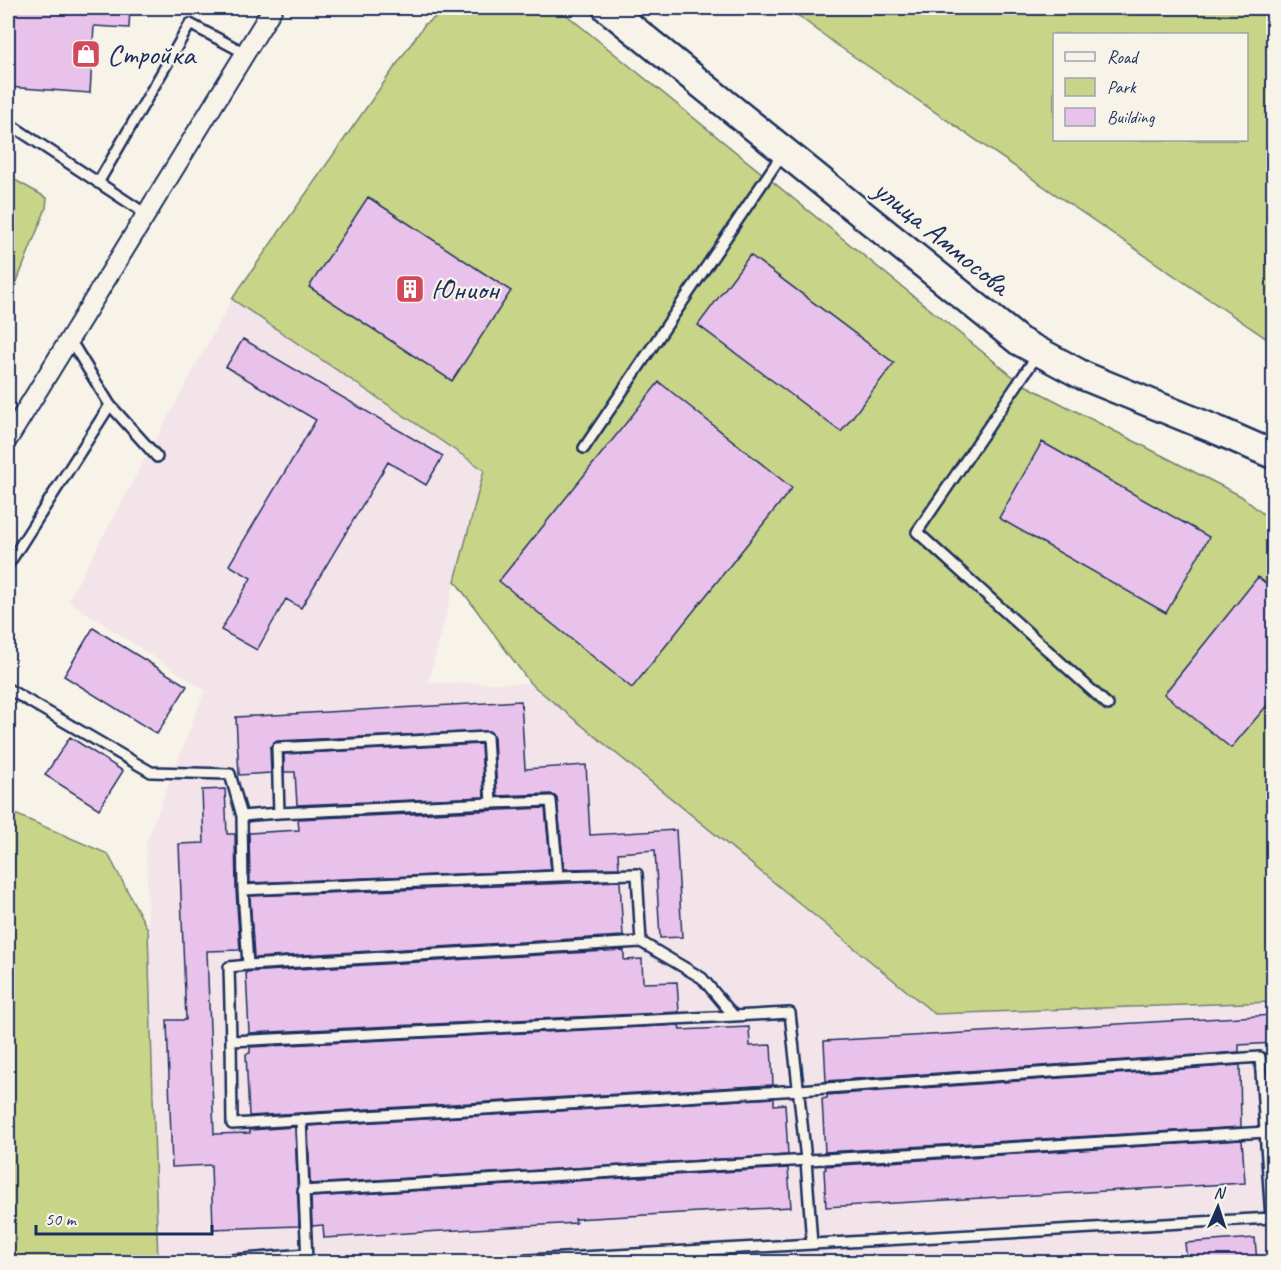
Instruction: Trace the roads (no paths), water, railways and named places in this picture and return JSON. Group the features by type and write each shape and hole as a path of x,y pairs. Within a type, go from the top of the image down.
{"street":[{"path":"8,439 273,8"},
{"name":"улица Аммосова","path":"607,8 1019,341 1084,376 1219,430 1274,455"}],"lane":[{"path":"98,183 190,24 245,53"},
{"path":"8,123 146,214"},
{"path":"584,448 784,151"},
{"path":"69,338 110,405 157,457"},
{"path":"1039,352 917,532 1108,705"},
{"path":"8,565 110,405"},
{"path":"8,688 151,772 230,774 242,816 243,890 248,965"},
{"path":"279,813 277,748 487,737 491,803"},
{"path":"242,816 551,801 558,876"},
{"path":"243,890 637,873 641,942"},
{"path":"492,1263 1272,1221 1260,1057 799,1090 232,1124 229,967 641,942 702,978 734,1016"},
{"path":"231,1041 790,1013 806,1160 812,1244"},
{"path":"205,1263 306,1258 301,1119"},
{"path":"303,1191 1266,1132"}],"place":[{"name":"Стройка","path":"86,54"},
{"name":"Юнион","path":"410,289"}]}
